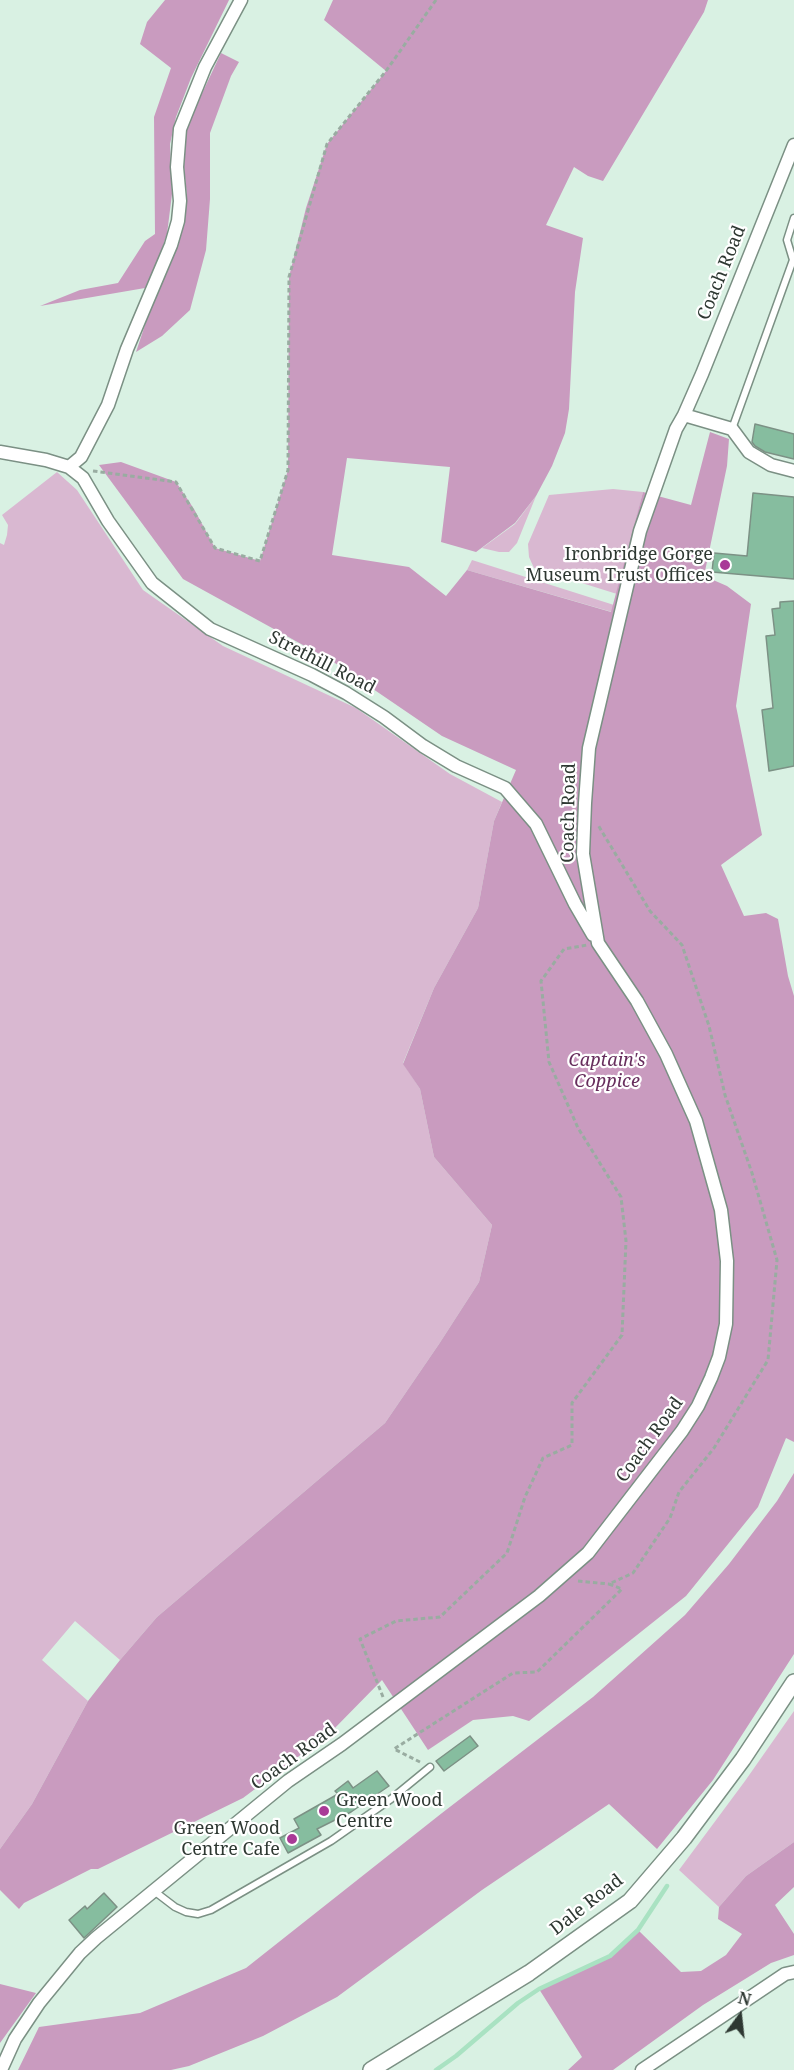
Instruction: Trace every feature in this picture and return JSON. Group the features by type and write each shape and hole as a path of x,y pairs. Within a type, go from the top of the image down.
{"street":[{"path":"0,452 37,458 69,467 81,457 108,405 128,349 171,245 178,221 180,201 177,167 180,129 205,67 241,0"},
{"name":"Coach Road","path":"1,2070 21,2030 39,2003 80,1953 288,1781 388,1709 564,1575 588,1553 682,1431 698,1406 711,1378 719,1357 726,1324 728,1262 721,1210 696,1121 666,1054 638,1001 598,943 583,854 585,803 589,748 635,551 676,429 684,416 794,145"},
{"path":"684,416 732,429 749,452 771,465 794,471"},
{"name":"Strethill Road","path":"69,467 83,478 108,521 153,583 210,628 346,693 456,766 505,788 536,825 575,904 598,943"},
{"name":"Dale Road","path":"371,2070 529,1973 630,1901 684,1838 743,1759 794,1682"},
{"path":"642,2070 778,1978 794,1972"}],"lane":[{"path":"732,429 793,260 787,240 794,218"},
{"path":"153,1891 186,1912 198,1914 211,1910 331,1841 391,1799 430,1767"}],"path":[{"path":"69,467 176,483 215,548 260,561 288,470 289,277 327,144 386,71 436,0"},
{"path":"585,803 650,911 682,945 709,1026 725,1095 752,1173 777,1260 768,1360 714,1448 679,1492 670,1518 633,1573 609,1584"},
{"path":"388,1709 360,1639 396,1621 440,1617 507,1553 525,1497 543,1458 572,1445 572,1403 622,1335 626,1241 621,1197 578,1128 549,1062 541,981 564,949 598,943"},
{"path":"430,1767 394,1749 513,1673 537,1672 622,1589 609,1584 578,1581 564,1575"}],"shaded area":[{"path":"57,472 77,490 143,590 223,646 356,708 450,774 502,802 494,821 478,908 434,988 403,1063 420,1089 434,1157 492,1225 479,1282 385,1423 157,1617 120,1660 75,1621 42,1660 88,1701 32,1804 0,1849 0,543 4,545 8,525 2,515"},
{"path":"613,489 643,492 617,594 534,568 529,557 528,544 549,495"},
{"path":"536,496 517,543 509,552 482,548 515,524"},
{"path":"472,560 614,605 612,612 467,570"},
{"path":"794,1711 794,1842 746,1876 719,1907 679,1870"}],"green space":[{"path":"165,0 229,0 191,78 176,117 170,144 172,194 167,234 159,257 145,288 40,306 80,290 118,283 145,241 155,234 154,117 171,68 140,44 147,22"},
{"name":"Captain's Coppice","path":"333,0 708,0 704,12 603,181 588,176 574,167 546,225 583,238 575,292 569,409 565,433 552,466 536,496 515,523 476,552 441,542 450,467 347,458 332,555 409,567 446,596 467,570 611,612 643,492 691,505 710,432 729,439 727,466 704,576 727,586 751,604 736,706 762,835 721,865 744,916 766,913 778,919 788,976 794,996 794,1442 786,1438 758,1507 686,1596 529,1721 513,1716 473,1720 428,1750 382,1680 330,1733 243,1798 98,1869 91,1869 24,1903 19,1909 0,1890 0,1849 32,1804 88,1701 157,1617 385,1423 479,1282 492,1225 434,1157 420,1089 403,1064 434,988 478,908 494,821 516,770 442,736 332,661 183,579 99,465 121,462 176,482 215,548 260,561 288,470 289,277 306,208 327,144 386,71 324,20"},
{"path":"221,53 239,62 231,76 210,133 210,199 206,250 190,310 162,336 136,352 152,304 172,261 182,230 187,196 184,167 185,137 190,119"},
{"path":"794,1473 794,1654 713,1780 657,1849 609,1804 482,1890 337,1997 263,2036 189,2066 171,2070 18,2070 39,2027 140,2013 246,1968 593,1697 685,1615 729,1564 777,1501"},
{"path":"794,1842 794,1887 775,1905 794,1934 794,1955 771,1963 703,2005 613,2070 568,2070 582,2057 539,1989 610,1956 638,1930 681,1972 701,1971 726,1955 742,1934 718,1919 719,1907 746,1876"},
{"path":"0,1984 36,1993 0,2043"}],"building":[{"path":"755,424 794,434 794,459 765,452 755,446 752,442"},
{"path":"753,493 794,497 794,579 712,572 714,553 747,556"},
{"path":"794,601 794,766 769,771 762,710 773,708 766,636 775,635 772,609 780,608 780,602"},
{"path":"470,1736 478,1746 444,1771 436,1761"},
{"path":"377,1771 389,1786 351,1812 317,1829 321,1835 288,1853 280,1838 299,1828 294,1819 338,1794 335,1791 348,1781 353,1788"},
{"path":"104,1893 117,1907 84,1938 69,1920 85,1906 87,1909"}],"waterway":[{"path":"436,2070 456,2056 518,2003 539,1989 610,1956 638,1930 667,1886"}],"place":[{"name":"Ironbridge Gorge Museum Trust Offices","path":"725,565"},
{"name":"Green Wood Centre","path":"324,1811"},
{"name":"Green Wood Centre Cafe","path":"292,1839"}]}
